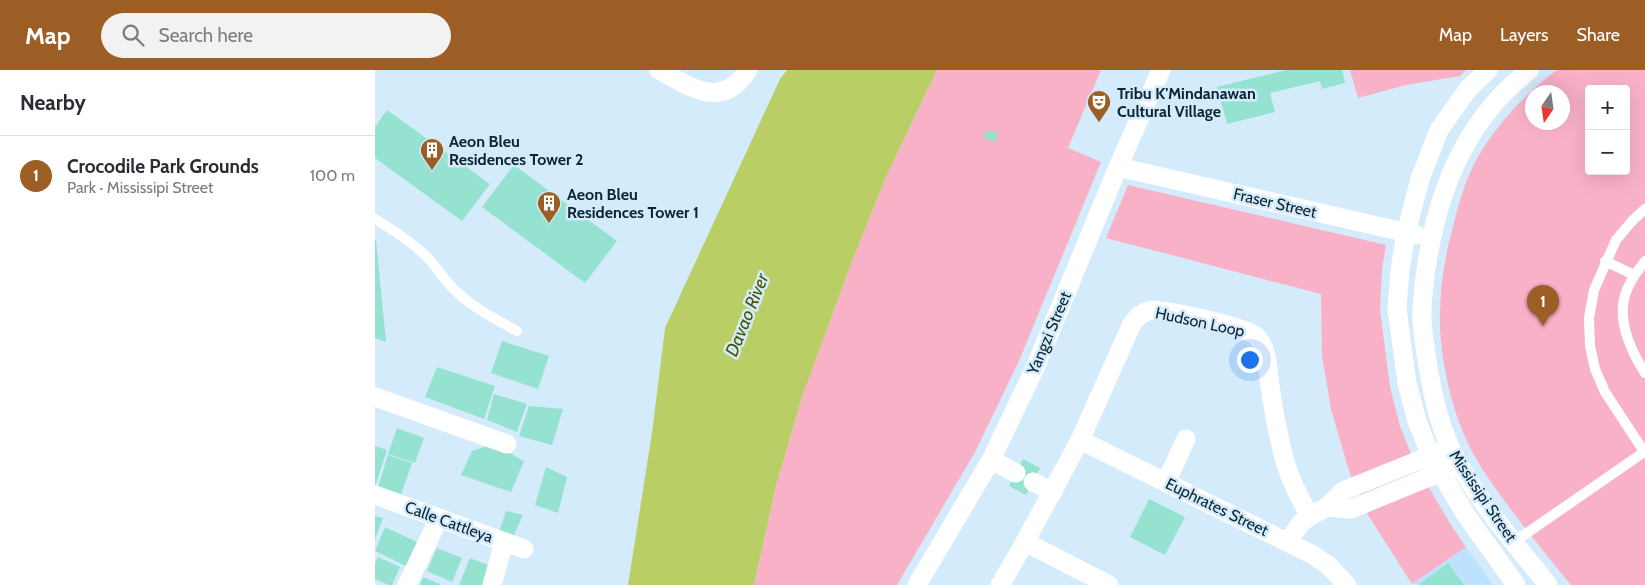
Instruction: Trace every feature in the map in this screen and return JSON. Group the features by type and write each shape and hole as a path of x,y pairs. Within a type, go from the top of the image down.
{"street":[{"path":"659,70 697,89 713,94 725,92 733,88 748,70"},
{"name":"Yangzi Street","path":"917,585 991,460 1035,368 1161,70"},
{"name":"Mississipi Street","path":"1488,70 1468,89 1439,130 1420,179 1406,233 1400,270 1397,309 1407,383 1417,421 1431,456 1466,515 1516,585"},
{"name":"Mississipi Street","path":"1529,70 1500,96 1467,142 1445,186 1425,276 1422,311 1429,378 1438,416 1450,448 1483,502 1548,585"},
{"name":"Fraser Street","path":"1118,168 1432,239"},
{"name":"Hudson Loop","path":"1000,585 1080,440 1131,326 1136,318 1144,312 1153,310 1163,311 1243,329 1258,338 1262,345 1277,429 1287,472 1295,491 1310,516"},
{"path":"375,397 507,444"},
{"path":"1166,482 1186,439"},
{"name":"Euphrates Street","path":"1080,440 1313,555 1329,566 1347,585"},
{"path":"1287,541 1301,523 1327,507 1343,491 1450,448"},
{"path":"991,460 1016,473"},
{"path":"1327,507 1351,509 1459,465"},
{"path":"1033,482 1053,492"},
{"name":"Calle Cattleya","path":"375,496 524,549"},
{"path":"407,585 439,518"},
{"path":"491,585 504,542"},
{"path":"1025,542 1109,585"}],"lane":[{"path":"1513,542 1644,452 1605,392 1595,369 1590,346 1589,318 1594,290 1605,261 1616,240 1631,221 1645,209"},
{"path":"375,219 428,258 458,293 479,309 517,331"},
{"path":"1645,260 1634,275 1625,296 1623,315 1627,336 1634,356 1645,373"},
{"path":"1605,261 1634,275"}],"shaded area":[{"path":"937,70 1101,70 1068,148 1101,162 1019,361 975,452 897,585 754,585 776,486 802,397 851,264 886,177"},
{"path":"1350,70 1466,70 1460,76 1406,85 1358,98"},
{"path":"1557,70 1645,70 1645,585 1571,585 1512,511 1476,459 1455,411 1446,376 1440,325 1443,276 1451,234 1462,195 1473,167 1490,139 1525,98 1525,130 1570,130 1570,85 1538,85"},
{"path":"1128,185 1386,245 1382,268 1380,310 1390,387 1400,426 1415,464 1466,547 1412,584 1368,515 1349,471 1331,409 1322,356 1321,294 1106,238"},
{"path":"1466,547 1493,585 1412,584"}],"water":[{"name":"Davao River","path":"787,70 937,70 886,177 851,264 802,397 776,486 754,585 628,585 652,433 665,328 780,79"}],"building":[{"path":"1286,70 1342,70 1345,83 1322,89 1320,81 1270,93 1275,112 1227,124 1217,87"},
{"name":"Aeon Bleu Residences Tower 2","path":"387,110 490,184 462,221 375,158 375,127"},
{"path":"986,130 998,133 996,142 984,139"},
{"name":"Aeon Bleu Residences Tower 1","path":"514,165 617,241 585,283 482,207"},
{"path":"376,240 386,342 375,338"},
{"path":"502,341 549,356 538,389 491,373"},
{"path":"437,367 495,386 484,419 425,397"},
{"path":"494,394 527,404 517,432 487,420"},
{"path":"529,406 563,409 552,445 519,436"},
{"path":"397,428 424,438 415,463 388,454"},
{"path":"490,445 524,461 511,492 461,475 472,451"},
{"path":"375,446 387,450 375,487"},
{"path":"388,455 412,463 400,498 377,490"},
{"path":"1023,459 1040,468 1026,495 1009,486"},
{"path":"546,467 567,477 558,513 535,505"},
{"path":"1149,499 1185,517 1165,555 1130,537"},
{"path":"506,511 523,515 513,537 499,532"},
{"path":"375,516 383,518 375,540"},
{"path":"385,527 417,542 406,566 375,551"},
{"path":"437,548 462,558 452,582 427,571"},
{"path":"378,557 400,567 392,585 375,579 375,563"},
{"path":"470,558 493,567 486,585 459,585"},
{"path":"1448,563 1464,585 1418,585"},
{"path":"423,577 442,585 420,585"}],"place":[{"name":"Tribu K'Mindanawan Cultural Village","path":"1099,123"},
{"name":"Aeon Bleu Residences Tower 2","path":"432,171"},
{"name":"Aeon Bleu Residences Tower 1","path":"549,224"},
{"name":"Crocodile Park Grounds","path":"1543,326"}]}
